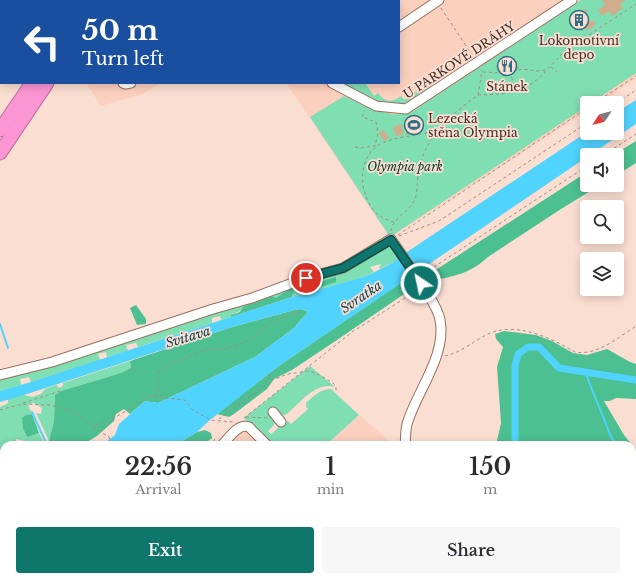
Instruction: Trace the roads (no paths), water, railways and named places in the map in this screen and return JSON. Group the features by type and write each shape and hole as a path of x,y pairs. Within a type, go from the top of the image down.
{"highway":[{"path":"0,130 31,84"},
{"path":"0,153 46,84"}],"street":[{"name":"U PARKOVÉ DRÁHY","path":"334,84 376,106 406,109 572,0"},
{"path":"400,26 438,1"},
{"path":"0,375 75,355 213,309 252,298 306,278 343,268 393,242 437,311 440,322 440,342 437,354 407,422 405,441"},
{"path":"221,440 238,428 245,426 249,427 263,441"}],"water":[{"path":"636,100 636,124 624,132 624,108"},
{"path":"580,137 580,140 612,140 600,148 580,148 580,162 280,365 197,432 182,441 107,441 115,435 119,424 145,401 158,403 255,357 294,328 308,312 301,309 294,310 232,327 0,402 0,391 292,297 367,276 394,262"}],"waterway":[{"path":"0,324 8,348"},
{"path":"515,441 515,366 518,354 528,347 539,347 559,368 636,380"},
{"path":"585,372 614,441"},
{"path":"32,412 45,441"}],"place":[{"name":"Lokomotivní depo","path":"579,20"},
{"name":"Stánek","path":"507,66"},
{"name":"Lezecká stěna Olympia","path":"414,125"}],"park label":[{"name":"Olympia park","path":"405,166"}],"water label":[{"name":"Svratka","path":"361,297"},
{"name":"Svitava","path":"188,337"}]}
